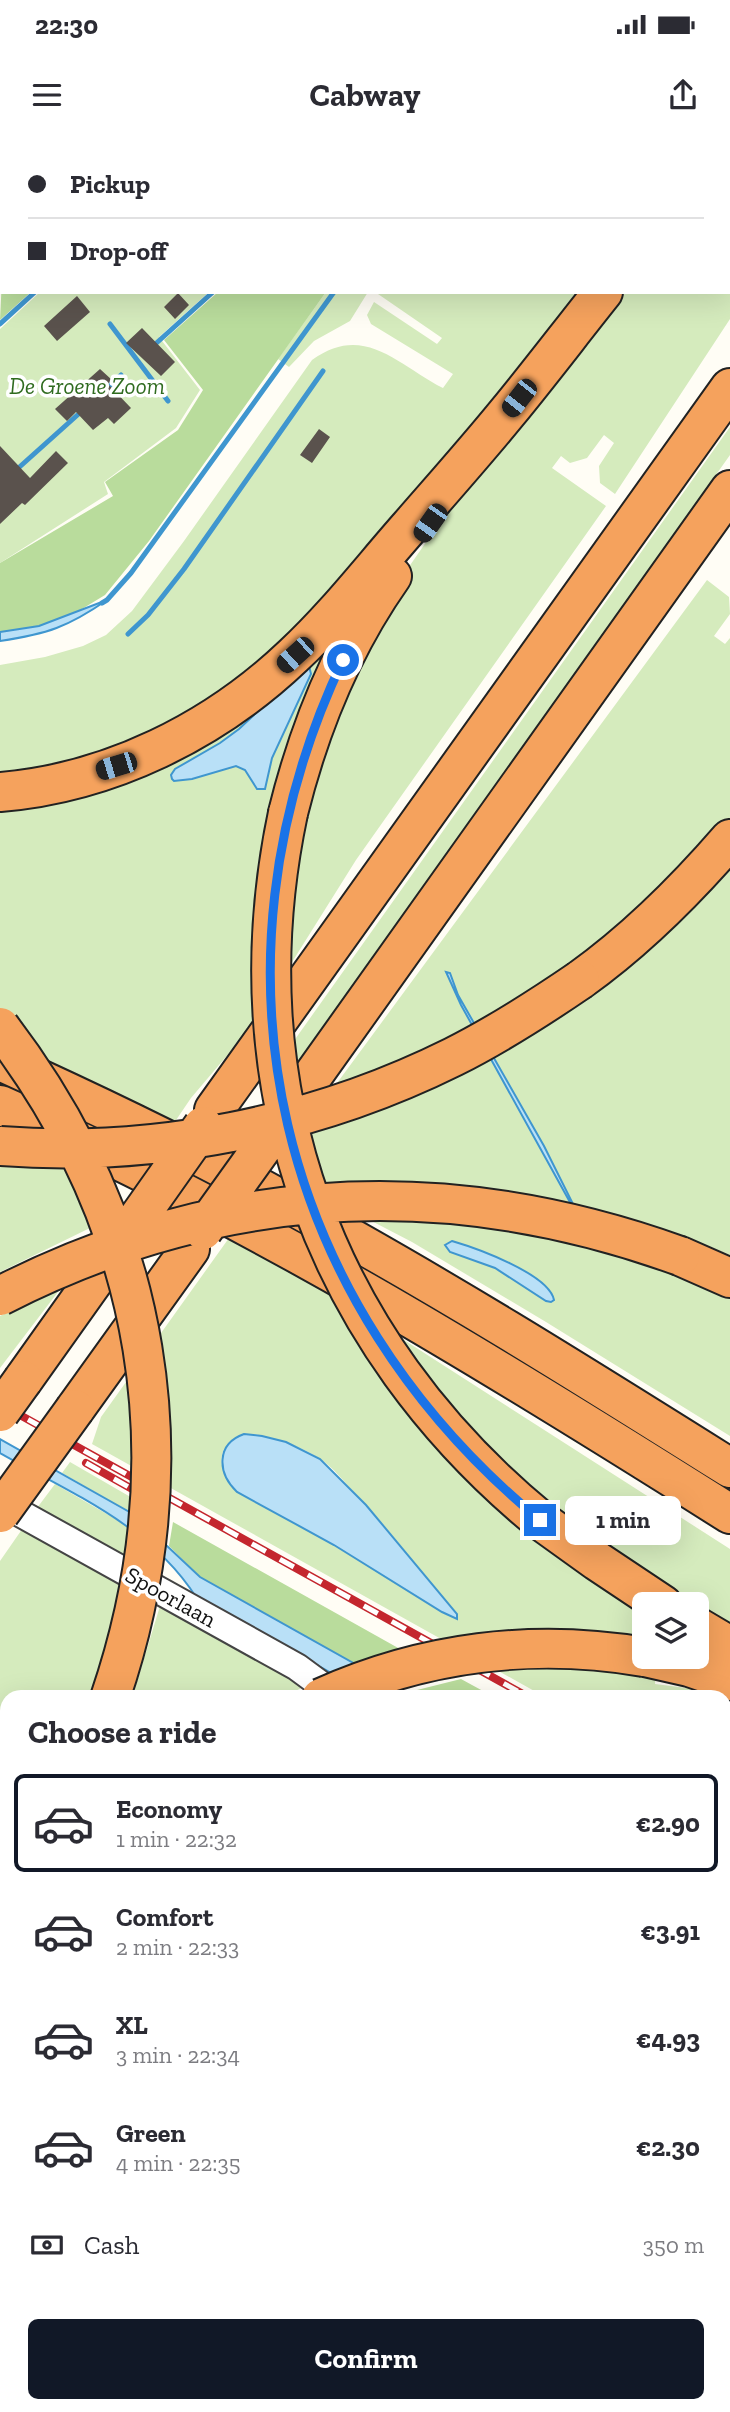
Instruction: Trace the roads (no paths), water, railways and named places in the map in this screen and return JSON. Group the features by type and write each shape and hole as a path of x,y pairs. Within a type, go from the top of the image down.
{"highway":[{"path":"601,294 508,413 383,589 360,628 316,721 288,813 277,872 272,924 271,1012 286,1116 311,1203 351,1293 404,1379 489,1477 540,1520 644,1592"},
{"path":"676,462 730,371"},
{"path":"0,1412 730,388"},
{"path":"0,792 67,781 116,766 186,736 245,697 286,663 319,630 508,413"},
{"path":"0,1513 730,490"},
{"path":"0,1146 65,1148 157,1144 237,1131 314,1112 394,1084 456,1056 519,1020 580,980 673,901 730,839"},
{"path":"0,1027 61,1116 90,1174 123,1264 142,1343 151,1428 149,1523 143,1574 130,1635 113,1690"},
{"path":"0,1061 193,1153 340,1231 494,1321 730,1468"},
{"path":"0,1105 144,1172 329,1271 514,1379 730,1514"},
{"path":"0,1296 79,1259 144,1237 217,1218 332,1202 412,1201 496,1208 573,1223 680,1256 730,1278"},
{"path":"709,1634 730,1646"},
{"path":"339,1690 412,1664 479,1652 566,1649 632,1656"},
{"path":"688,1669 730,1681"}],"street":[{"name":"Spoorlaan","path":"0,1502 297,1667 328,1690"}],"water":[{"path":"107,600 56,628 0,641 0,632 39,626"},
{"path":"309,666 311,674 272,758 265,789 257,789 245,770 236,766 192,779 172,779 171,775 175,769 239,729"},
{"path":"446,972 450,973 458,995 544,1146 574,1206 461,1005"},
{"path":"452,1241 494,1256 526,1272 549,1290 554,1300 546,1301 495,1268 450,1252 445,1245"},
{"path":"244,1434 286,1442 320,1459 366,1505 457,1614 457,1619 334,1545 237,1492 226,1476 223,1460 228,1445"},
{"path":"0,1439 133,1514 200,1577 402,1690 362,1690 196,1597 178,1572 133,1531 81,1497 0,1453"}],"waterway":[{"path":"0,324 33,294"},
{"path":"152,347 211,294"},
{"path":"102,603 131,573 333,294"},
{"path":"110,324 168,401"},
{"path":"128,634 148,615 184,569 323,371"},
{"path":"106,389 121,375"},
{"path":"15,471 83,410"}],"railway":[{"path":"0,1404 516,1690"},
{"path":"86,1463 141,1494"}],"park label":[{"name":"De Groene Zoom","path":"87,386"}]}
